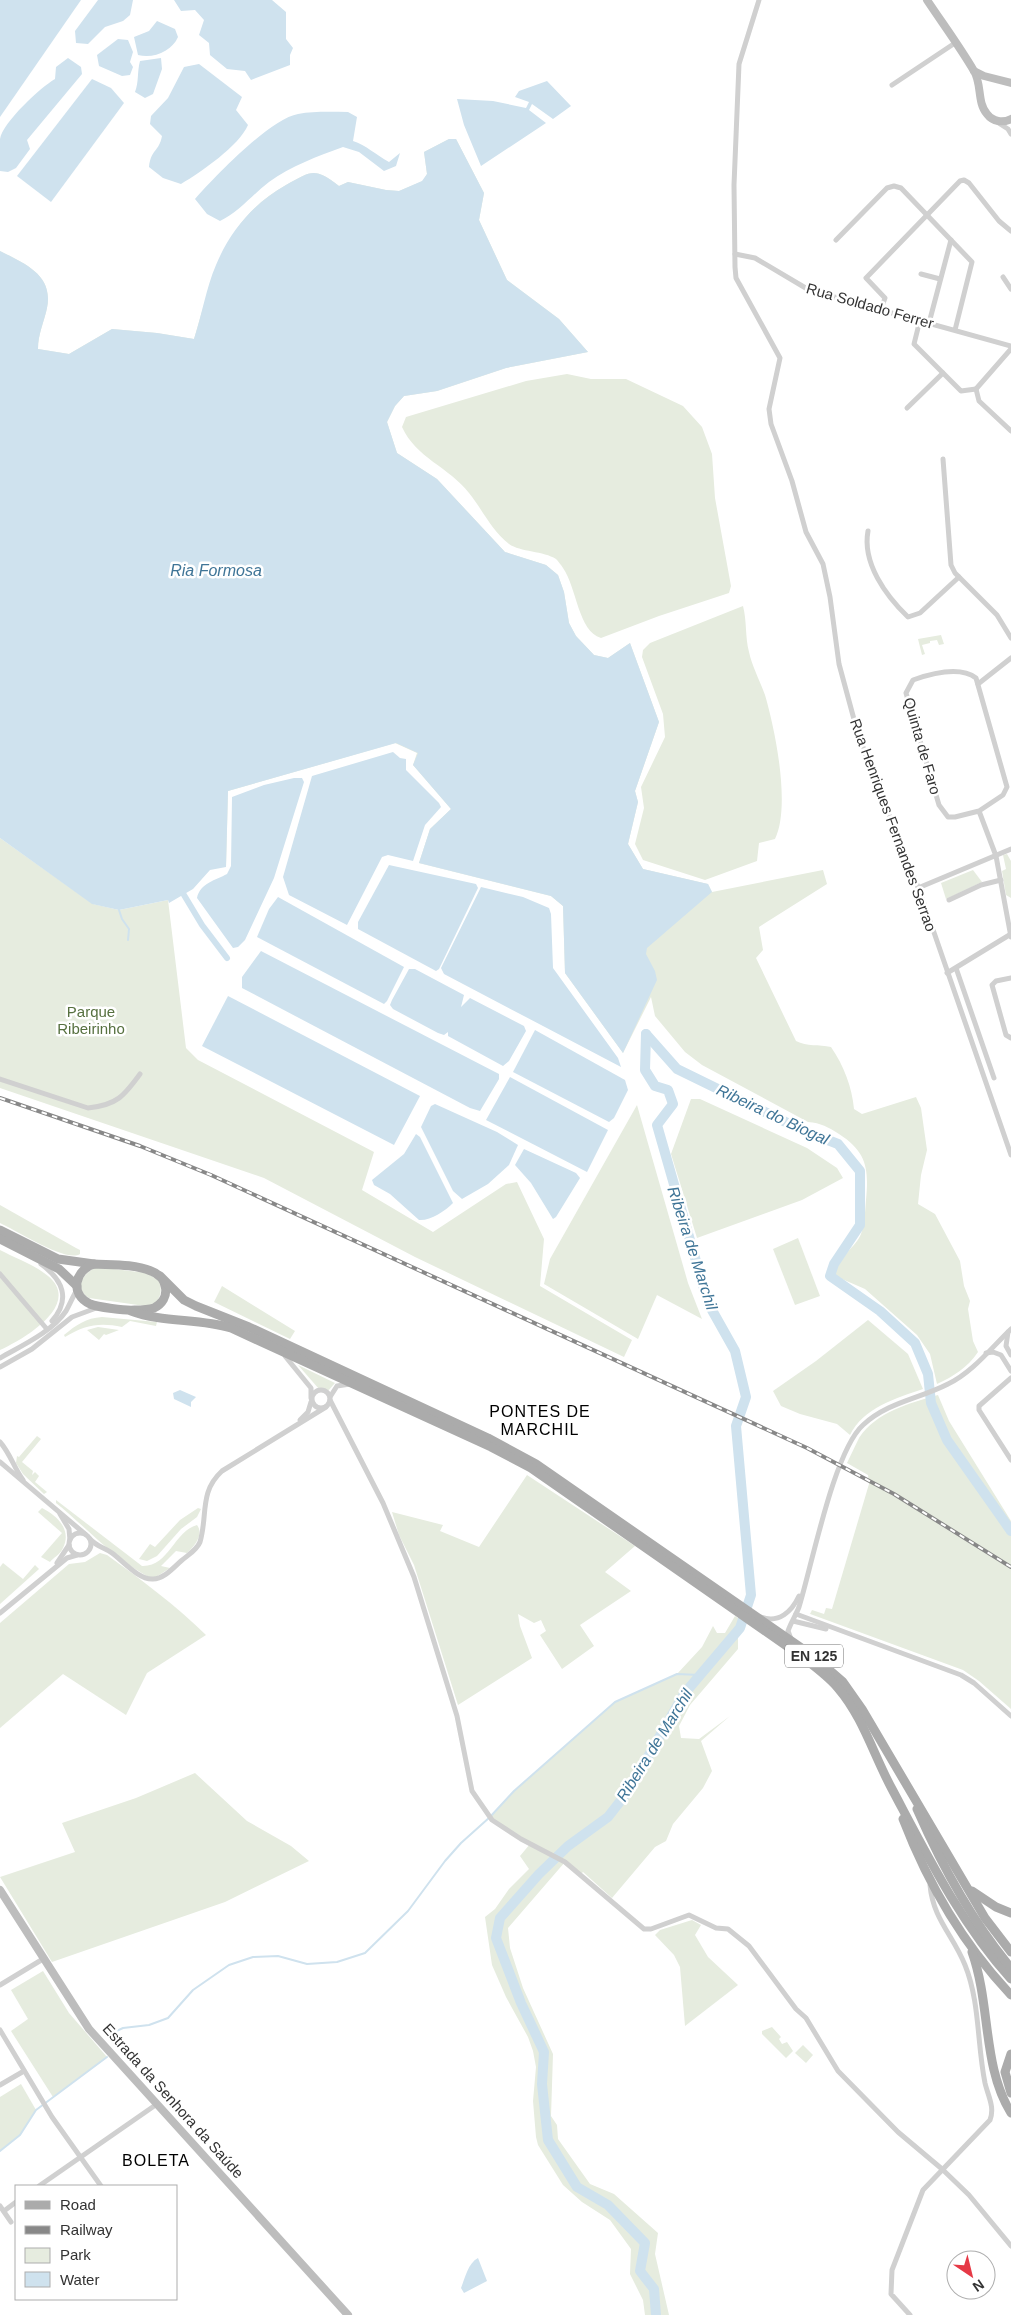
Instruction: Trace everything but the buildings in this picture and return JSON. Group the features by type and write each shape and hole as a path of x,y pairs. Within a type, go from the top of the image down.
{"main road":[{"path":"0,1230 58,1259 149,1270 160,1276 184,1300 196,1306 249,1327 488,1438 536,1464 737,1606 801,1656 838,1688 856,1715 891,1788 966,1921 1011,1979"},
{"path":"0,1239 33,1254 59,1269 77,1288 80,1295 90,1304 153,1317 214,1322 246,1334 350,1384 491,1447 531,1468 737,1606"},
{"path":"77,1288 79,1274 87,1266 94,1264"},
{"path":"131,1311 150,1309 160,1304 166,1291 160,1276"},
{"name":"EN 125","path":"753,1618 793,1642 830,1669 854,1696 907,1786"},
{"path":"907,1786 985,1918 1011,1952"},
{"path":"907,1786 931,1842 972,1915 1011,1968"},
{"path":"891,1788 910,1838 929,1877 936,1900 970,1947 1011,1995"},
{"path":"970,1890 996,1907 1011,1913"},
{"path":"970,1947 979,1972 985,2000 992,2064 997,2086 1011,2113"},
{"path":"1011,2054 1005,2072 1011,2093"}],"street":[{"name":"Rua Henriques Fernandes Serrao","path":"759,0 739,64 734,185 736,278 780,358 769,409 770,424 792,481 806,532 823,564 830,596 839,664 855,723 918,888 1011,1153"},
{"path":"927,0 974,71 980,84 983,108 986,114 1008,129 1011,134"},
{"path":"892,86 955,43"},
{"path":"974,71 1011,83"},
{"path":"981,94 983,88 990,82 997,80"},
{"path":"994,121 1004,122 1011,119"},
{"path":"881,309 885,298 866,278 960,181 964,180 969,183 999,221 1011,231"},
{"path":"836,240 887,188 894,186 900,188 972,262 955,330"},
{"path":"929,323 951,240"},
{"name":"Rua Soldado Ferrer","path":"735,254 755,258 809,290 1011,347"},
{"path":"921,274 940,279"},
{"path":"1003,277 1011,289"},
{"path":"920,320 914,344 961,391 976,389 1011,347"},
{"path":"907,408 943,373"},
{"path":"976,389 979,401 1011,431"},
{"path":"943,459 950,558 959,577 1001,619 1011,638"},
{"path":"868,531 867,546 878,580 908,617 920,613 959,577"},
{"path":"978,684 1011,658"},
{"name":"Quinta de Faro","path":"960,672 969,673 976,678 1007,787 1003,795 979,811 956,817 948,817 939,804 906,693 913,680 938,674 960,672"},
{"path":"947,973 1011,935 996,856 979,811"},
{"path":"918,888 1011,849"},
{"path":"949,900 981,885 1000,880"},
{"path":"1005,904 1011,901"},
{"path":"956,968 994,1078"},
{"path":"1011,978 996,981 992,985 1006,1034 1011,1038"},
{"path":"0,1079 88,1108 103,1107 119,1100 128,1092 140,1074"},
{"path":"33,1254 53,1273 62,1288 62,1305 59,1313 44,1330"},
{"path":"0,1274 44,1330"},
{"path":"0,1358 31,1341 66,1311 77,1288"},
{"path":"0,1368 32,1349 72,1317 102,1306"},
{"path":"793,1642 788,1631 796,1614 832,1491 853,1438 861,1426 891,1406 936,1389 960,1377 1010,1330"},
{"path":"1010,1330 1006,1346 1010,1353"},
{"path":"997,1344 1010,1353"},
{"path":"997,1344 1001,1355 1011,1370 1010,1379 982,1402 979,1410 1011,1460"},
{"path":"277,1349 289,1359 311,1388 313,1405 317,1408 328,1403"},
{"path":"986,1354 993,1352 1001,1355"},
{"path":"0,1442 7,1451 16,1471 24,1481 95,1545 110,1551 144,1578 152,1580 162,1577 194,1550 200,1542 209,1486 222,1471 328,1403 331,1393 337,1386 350,1384"},
{"path":"294,1426 308,1412 314,1392 320,1390 326,1392 328,1403 335,1412 383,1503 414,1577 457,1716 472,1791 492,1820 565,1862 644,1929 651,1930 688,1915 716,1928 728,1929 736,1934 749,1946 796,2009 806,2018 822,2041 838,2071 898,2132 942,2169 980,2208 1011,2246"},
{"path":"0,1462 48,1502"},
{"path":"55,1508 69,1529 71,1551 77,1555"},
{"path":"53,1570 69,1542 78,1533 85,1534"},
{"path":"0,1613 67,1558 85,1554 90,1550 90,1539"},
{"path":"753,1618 772,1620 784,1616 795,1605 805,1582"},
{"path":"796,1614 961,1675 974,1683 1011,1716"},
{"path":"793,1621 848,1634"},
{"name":"Estrada da Senhora da Saúde","path":"0,1890 89,2029 348,2315"},
{"path":"910,2315 891,2294 892,2270 923,2190 990,2120 993,2111 980,2057 975,2001 971,1982 936,1900"},
{"path":"0,1985 43,1959"},
{"path":"0,2030 40,2098 100,2185"},
{"path":"0,2085 24,2070"},
{"path":"41,2185 157,2104"},
{"path":"11,2222 2,2209 15,2202"}],"green space":[{"path":"449,139 456,139 484,193 479,220 507,280 559,319 588,352 506,368 437,391 404,396 395,406 387,422 397,453 437,479 505,552 546,565 558,575 564,592 569,623 576,636 594,655 608,658 630,643 659,722 635,791 638,802 628,844 643,869 708,884 712,892 823,870 827,884 759,927 763,950 756,958 796,1041 804,1044 831,1047 847,1077 854,1109 862,1114 916,1097 921,1108 927,1150 921,1175 918,1204 935,1214 960,1261 964,1286 970,1301 968,1309 973,1341 978,1352 960,1371 937,1384 930,1354 917,1335 865,1289 835,1276 836,1269 842,1258 855,1244 861,1234 864,1221 867,1179 861,1155 848,1141 828,1127 808,1122 702,1065 685,1052 655,1016 651,997 623,1053 565,973 563,906 551,896 419,863 430,829 451,809 413,765 417,753 395,743 228,791 226,867 162,636 623,845 588,661 516,561 408,475 292,285 152,363 21,350 0,251 35,271 46,286 48,296 47,308 38,349 69,354 112,329 194,339 215,271 224,251 248,215 265,199 295,180 313,173 324,176 339,186 348,182 399,191 423,181 427,174 424,152"},
{"path":"567,374 591,379 626,379 683,406 702,427 712,454 715,498 731,586 729,593 659,616 601,638 593,634 583,618 568,576 557,560 545,554 519,549 503,539 461,484 424,455 408,438 402,427 406,417 526,381"},
{"path":"743,606 749,652 765,695 777,747 782,788 780,825 775,839 759,843 757,861 705,880 643,860 635,844 644,808 641,787 665,737 663,714 642,657 643,650 650,643"},
{"path":"941,635 944,644 939,645 937,640 922,645 925,654 922,655 918,639"},
{"name":"Parque Ribeirinho","path":"0,838 93,904 119,910 168,900 186,1048 198,1060 374,1152 362,1190 433,1232 506,1184 517,1182 544,1239 540,1286 632,1340 624,1357 415,1257 264,1178 0,1088"},
{"path":"1007,854 1011,861 1011,898 1006,895 1002,871 1006,869 1003,855"},
{"path":"973,870 982,882 946,899 941,883"},
{"path":"691,1099 700,1099 807,1148 837,1168 843,1178 802,1200 697,1238 671,1154"},
{"path":"637,1105 688,1283 702,1319 657,1295 638,1339 544,1284 550,1259"},
{"path":"0,1205 80,1250 80,1254 73,1256 53,1250 0,1223"},
{"path":"798,1238 820,1296 795,1305 773,1249"},
{"path":"0,1250 31,1265 48,1276 57,1287 58,1298 54,1310 34,1330 0,1350"},
{"path":"97,1267 147,1273 159,1281 161,1290 159,1297 154,1303 145,1306 89,1298 82,1290 82,1281 88,1273"},
{"path":"222,1286 295,1331 290,1339 214,1302"},
{"path":"102,1317 157,1322 156,1326 130,1321 122,1327 92,1326 65,1337 64,1335 81,1323"},
{"path":"868,1320 908,1354 923,1389 881,1405 863,1418 850,1435 837,1424 800,1414 781,1406 773,1391 816,1361"},
{"path":"98,1327 119,1330 104,1334 99,1340 87,1330"},
{"path":"298,1365 335,1383 328,1391 319,1389"},
{"path":"938,1395 949,1421 1011,1521 1011,1709 979,1681 963,1670 810,1614 812,1610 824,1614 826,1608 832,1609 869,1484 868,1475 847,1463 859,1438 866,1429 884,1415 905,1405"},
{"path":"37,1436 41,1439 22,1462 33,1471 32,1475 35,1472 39,1476 35,1482 47,1492 44,1494 23,1474 16,1463 17,1456 19,1457"},
{"path":"527,1475 635,1546 605,1572 631,1591 580,1625 594,1646 562,1669 540,1635 546,1631 541,1620 534,1623 518,1614 520,1626 532,1658 458,1705 414,1565 399,1535 392,1512 443,1525 440,1531 479,1547"},
{"path":"56,1500 142,1566 151,1565 159,1561 182,1534 189,1529 197,1525 200,1532 196,1543 187,1553 176,1551 161,1566 170,1568 153,1579 127,1564 56,1503"},
{"path":"42,1508 53,1515 65,1530 66,1537 62,1550 50,1562 41,1557 62,1533 38,1512"},
{"path":"198,1508 201,1509 197,1517 181,1529 157,1556 147,1561 139,1559 150,1544 155,1547 180,1520"},
{"path":"100,1553 107,1555 146,1583 206,1635 147,1673 126,1715 63,1674 0,1728 0,1623 69,1564 85,1562"},
{"path":"3,1563 23,1579 35,1565 39,1569 0,1604 0,1567"},
{"path":"735,1616 746,1624 738,1637 738,1649 690,1705 679,1726 681,1738 699,1739 730,1716 701,1741 712,1771 703,1788 673,1824 666,1841 655,1847 612,1898 583,1872 580,1875 565,1862 508,1928 510,1948 523,1988 553,2054 551,2116 557,2125 558,2139 590,2184 614,2194 658,2233 655,2254 669,2315 645,2315 643,2300 630,2274 631,2249 610,2220 582,2202 563,2185 538,2145 533,2101 536,2067 533,2051 528,2037 506,1997 492,1965 485,1917 495,1909 509,1889 529,1869 520,1856 530,1844 490,1817 514,1791 615,1702 677,1674 702,1647 713,1626 717,1633 725,1633"},
{"path":"195,1773 247,1821 291,1846 309,1861 225,1902 52,1962 0,1877 75,1852 62,1823 136,1798"},
{"path":"692,1920 701,1925 695,1935 708,1957 738,1985 685,2026 680,1967 674,1955 655,1935 660,1930"},
{"path":"43,1971 69,2013 107,2057 53,2097 11,2031 28,2019 11,1990"},
{"path":"772,2027 781,2037 779,2039 782,2044 787,2042 793,2051 786,2058 762,2034 762,2031"},
{"path":"803,2045 813,2055 806,2063 795,2053"},
{"path":"21,2084 36,2110 20,2135 0,2151 0,2097"}],"water":[{"path":"0,0 81,0 0,117"},
{"path":"98,0 133,0 130,15 123,21 105,27 88,44 76,43 75,31"},
{"path":"174,0 272,0 286,12 286,39 293,48 290,55 290,65 251,80 245,71 227,69 210,55 209,43 199,35 204,20 195,10 181,11"},
{"path":"157,21 175,29 178,37 162,53 150,56 138,55 134,37 149,31"},
{"path":"118,39 128,40 133,52 130,62 133,67 130,75 122,76 99,66 97,55"},
{"path":"68,58 81,67 82,74 27,140 30,149 16,168 8,172 0,171 0,139 3,132 23,106 55,79 56,67"},
{"path":"161,58 162,69 153,94 145,98 135,92 140,61"},
{"path":"199,64 242,97 236,110 248,125 228,150 209,166 181,184 163,178 149,167 151,157 159,145 162,136 150,124 151,116 168,98 184,67"},
{"path":"92,79 111,88 124,103 51,202 17,176"},
{"path":"547,81 571,106 553,119 532,104 529,110 546,123 481,166 464,125 457,99 493,101 526,108 529,102 515,97 519,91"},
{"path":"310,112 348,112 357,117 353,141 389,162 400,153 396,166 384,171 359,152 343,147 305,162 277,176 233,213 220,221 207,214 195,199 258,137 286,118"},
{"name":"Ria Formosa","path":"449,139 456,139 484,193 479,220 507,280 559,319 588,352 506,368 437,391 404,396 395,406 387,422 397,453 437,479 505,552 546,565 558,575 564,592 569,623 576,636 594,655 608,658 630,643 659,722 635,791 638,802 628,844 643,869 708,884 712,892 647,948 646,954 655,971 657,980 623,1053 565,973 563,906 551,896 419,863 430,829 451,809 413,765 418,753 396,743 228,791 226,867 210,870 193,889 169,903 168,900 119,910 92,904 0,838 0,251 35,271 46,286 48,296 47,308 38,349 69,354 112,329 194,339 209,283 228,241 253,209 274,192 313,173 324,176 339,186 348,182 399,191 422,181 427,174 424,152"},
{"path":"393,752 400,758 406,759 406,770 441,807 425,825 413,861 388,855 382,857 347,925 289,895 283,877 312,776"},
{"path":"302,778 304,782 274,878 245,940 238,947 233,948 197,898 205,885 227,874 231,866 232,797 264,785"},
{"path":"389,865 476,884 478,888 439,969 436,971 358,929 358,922"},
{"path":"481,887 523,897 549,908 551,914 553,968 618,1058 621,1067 444,974 441,968"},
{"path":"278,897 404,967 387,1001 384,1004 257,937 269,909"},
{"path":"261,951 499,1074 499,1079 480,1111 470,1108 242,988 242,977"},
{"path":"409,969 415,969 464,995 461,1007 470,998 524,1026 526,1031 509,1061 503,1066 448,1036 448,1032 444,1035 438,1033 393,1009 390,1005 392,1000"},
{"path":"228,996 420,1096 394,1145 202,1046"},
{"path":"535,1030 625,1080 628,1090 614,1118 609,1122 513,1072"},
{"path":"510,1077 608,1130 587,1172 486,1120"},
{"path":"435,1104 497,1132 518,1145 509,1165 488,1184 462,1199 453,1191 421,1127 431,1106"},
{"path":"416,1134 420,1137 453,1203 437,1215 423,1220 419,1220 390,1194 374,1185 372,1180 404,1154"},
{"path":"524,1149 576,1173 580,1178 553,1219 531,1183 515,1165"},
{"path":"180,1390 196,1397 191,1402 191,1407 174,1399 173,1393"},
{"path":"478,2258 487,2281 464,2293 461,2288 469,2267"}],"waterway":[{"path":"184,895 202,925 227,958"},
{"path":"119,910 122,919 129,929 128,940"},
{"name":"Ribeira de Marchil","path":"646,1034 645,1070 655,1086 668,1090 673,1104 657,1125 708,1303 735,1351 746,1397 736,1426 751,1595 740,1628 684,1694 629,1790 608,1817 568,1846 539,1874 500,1918 496,1938 521,2003 544,2052 542,2084 548,2140 577,2187 608,2205 645,2243 640,2271 654,2289 656,2315"},
{"name":"Ribeira do Biogal","path":"646,1034 677,1069 802,1130 838,1144 860,1171 860,1225 834,1264 830,1276 880,1311 915,1343 928,1374 931,1403 947,1440 1011,1531"},
{"path":"108,2035 123,2028 149,2025 168,2018 193,1990 229,1965 253,1957 278,1956 307,1964 337,1962 365,1953 408,1911 445,1861 461,1843 490,1817 514,1791 615,1702 677,1674 700,1675"},
{"path":"0,2151 20,2135 36,2110 107,2057"}],"railway":[{"path":"0,1098 140,1146 211,1175 807,1448 894,1494 1011,1567"}],"district":[{"name":"PONTES DE MARCHIL","path":"540,1420"},
{"name":"BOLETA","path":"156,2160"}]}
